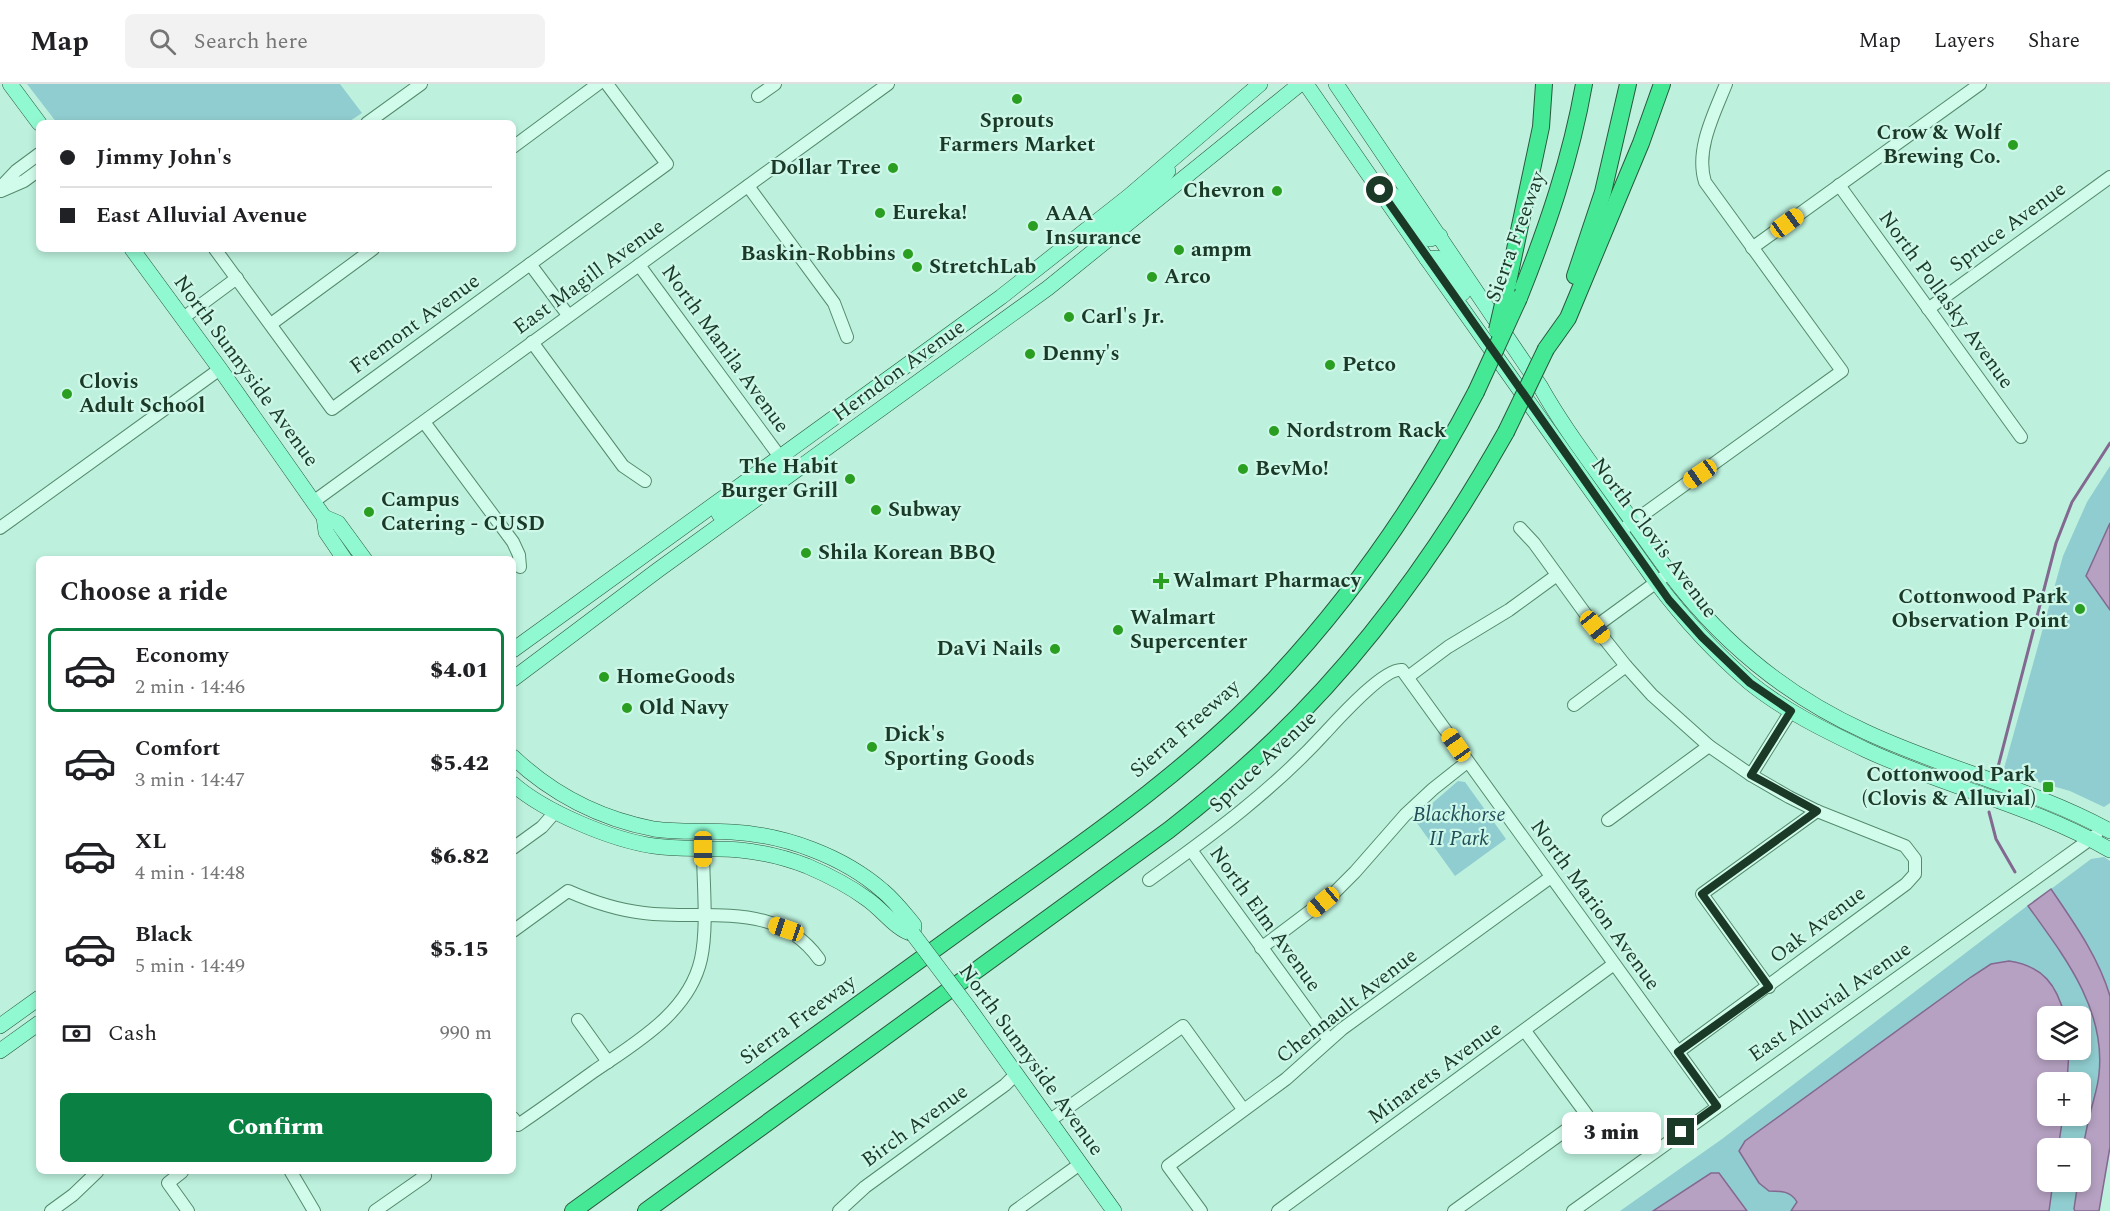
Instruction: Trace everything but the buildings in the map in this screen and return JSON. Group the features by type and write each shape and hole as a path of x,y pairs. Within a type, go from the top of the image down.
{"highway":[{"path":"1513,292 1541,128 1544,84"},
{"name":"Sierra Freeway","path":"573,1211 1152,790 1210,741 1267,687 1303,648 1373,561 1448,446 1476,392 1491,361 1513,292 1540,246 1560,187 1584,84"},
{"path":"646,1211 1169,830 1277,737 1333,679 1412,582 1450,527 1506,432 1546,350 1575,278 1603,192 1628,84"},
{"path":"1546,350 1568,318 1641,142 1662,84"},
{"path":"659,1211 749,1135"},
{"path":"567,1211 588,1200"}],"main road":[{"path":"10,84 37,120"},
{"name":"Herndon Avenue","path":"516,648 1001,297 1082,234 1260,84"},
{"name":"Herndon Avenue","path":"516,677 658,570 1093,253 1300,84"},
{"name":"North Clovis Avenue","path":"1306,84 1427,260 1656,582 1684,618 1750,683 1791,711 1867,750 1993,797 2110,850"},
{"name":"North Clovis Avenue","path":"1336,84 1440,236 1558,418 1669,573 1715,626 1760,668 1833,716 1882,739 2108,828"},
{"path":"1093,253 1095,242 1101,233 1155,188 1189,145"},
{"path":"1368,173 1402,204 1425,237 1430,239 1440,236"},
{"path":"993,328 1018,298 1081,249 1082,234"},
{"name":"North Sunnyside Avenue","path":"134,252 314,502 324,517 326,532 344,556"},
{"path":"1427,260 1437,258 1442,262 1473,307 1507,338"},
{"path":"788,477 789,465 796,457 887,392 915,359"},
{"path":"658,570 688,537 780,470 783,465 780,456"},
{"name":"North Sunnyside Avenue","path":"324,517 338,523 362,556"},
{"path":"1791,711 1816,717 1867,742 1877,742 1882,739"},
{"name":"North Sunnyside Avenue","path":"516,760 545,784 585,807 623,822 675,831 746,834 787,842 825,856 864,877 891,898 914,925 913,934"},
{"name":"North Sunnyside Avenue","path":"516,786 528,796 581,823 628,840 654,846 743,850 782,857 826,874 851,888 879,908 904,932 913,934 1114,1211"},
{"path":"556,811 565,808 574,810 615,827 642,834 675,831"},
{"path":"703,849 711,841 728,839 825,856"},
{"path":"782,857 819,862 854,880 880,898 891,898"},
{"path":"0,1026 36,1000"},
{"path":"0,1051 36,1025"}],"street":[{"path":"516,145 598,84"},
{"name":"Fremont Avenue","path":"271,324 332,409 668,164 607,84"},
{"path":"758,96 776,84"},
{"name":"East Magill Avenue","path":"314,502 888,84"},
{"path":"1620,531 1842,371 1706,182 1702,170 1703,150 1726,84"},
{"path":"1752,248 1980,84"},
{"path":"371,120 413,86"},
{"path":"0,190 16,171 36,156"},
{"path":"0,190 24,181 36,172"},
{"name":"Spruce Avenue","path":"1928,309 2110,177"},
{"name":"North Pollasky Avenue","path":"1839,185 2021,437"},
{"path":"748,186 834,303 847,337"},
{"path":"216,252 271,324 369,252"},
{"path":"530,264 568,315"},
{"name":"North Manila Avenue","path":"639,264 780,456"},
{"path":"183,318 237,278"},
{"path":"532,342 623,466 645,481"},
{"path":"0,528 220,369"},
{"path":"424,422 513,542 519,555 520,567"},
{"path":"1520,528 1595,627 1652,695 1709,746 1751,775 1817,811 1702,894 1769,987"},
{"path":"1595,627 1669,573"},
{"name":"Spruce Avenue","path":"1149,880 1253,803 1304,755 1365,692 1403,673 1509,610 1557,575"},
{"path":"1574,705 1626,666"},
{"name":"North Marion Avenue","path":"1403,673 1717,1106"},
{"path":"1751,775 1791,711"},
{"path":"1608,820 1709,746"},
{"path":"1261,948 1334,893 1405,815 1467,762"},
{"path":"516,846 542,827 556,811"},
{"name":"Oak Avenue","path":"1678,1052 1769,987 1806,956 1906,884 1915,874 1915,859 1905,846 1817,811"},
{"name":"East Alluvial Avenue","path":"1573,1211 2108,828"},
{"path":"516,1122 608,1062 664,1020 683,998 692,984 703,944 703,849"},
{"name":"North Elm Avenue","path":"1191,850 1329,1040"},
{"name":"Chennault Avenue","path":"1201,1211 1168,1166 1286,1079 1329,1040 1551,878"},
{"path":"516,928 568,891 608,906 644,913 759,920 801,937 819,959"},
{"name":"Minarets Avenue","path":"1278,1211 1614,964"},
{"path":"578,1020 608,1062"},
{"path":"1049,1121 1183,1026 1243,1109"},
{"path":"1455,1211 1587,1115 1525,1031"},
{"name":"Birch Avenue","path":"839,1211 865,1187 1005,1085 1016,1074"},
{"path":"1015,1211 1080,1164"},
{"path":"54,1210 95,1174"},
{"path":"179,1174 168,1183 188,1211"},
{"path":"292,1174 314,1211"},
{"path":"375,1211 424,1174"}],"green space":[{"path":"27,84 340,84 362,113 352,120 55,120"},
{"path":"2110,466 2110,803 2104,807 2070,791 2003,772 2063,556 2087,502"},
{"name":"Blackhorse II Park","path":"1458,781 1465,782 1506,839 1455,876 1414,819"},
{"path":"2104,857 2110,861 2110,996 2092,954 2051,889 2091,859"},
{"path":"2027,906 2055,944 2080,984 2089,1006 2037,1006 2037,1060 2091,1060 2091,1011 2096,1027 2099,1074 2091,1114 2091,1072 2037,1072 2037,1126 2088,1126 2086,1138 2037,1138 2037,1192 2077,1192 2075,1211 1620,1211 1722,1139"}],"shaded area":[{"path":"2110,523 2110,610 2086,576"},
{"path":"2051,889 2092,954 2110,996 2110,1147 2099,1211 2075,1211 2074,1209 2077,1192 2091,1192 2091,1138 2085,1138 2087,1126 2091,1126 2091,1110 2098,1078 2099,1050 2096,1027 2091,1006 2080,984 2028,906"},
{"path":"2009,961 2040,972 2053,987 2062,1006 2037,1006 2037,1060 2068,1060 2068,1072 2037,1072 2037,1126 2061,1126 2060,1138 2037,1138 2037,1192 2052,1192 2049,1211 1791,1211 1797,1202 1792,1196 1769,1191 1759,1183 1739,1151 1745,1141 1991,964"},
{"path":"1711,1173 1719,1173 1747,1211 1653,1211"}],"waterway":[{"path":"1998,767 2056,543 2072,502 2110,443"},
{"path":"1989,812 1996,839 2015,872"}],"place":[{"name":"Sprouts Farmers Market","path":"1017,99"},
{"name":"Crow & Wolf Brewing Co.","path":"2013,145"},
{"name":"Dollar Tree","path":"893,168"},
{"name":"Chevron","path":"1277,191"},
{"name":"Eureka!","path":"880,213"},
{"name":"AAA Insurance","path":"1033,226"},
{"name":"ampm","path":"1179,250"},
{"name":"Baskin-Robbins","path":"908,254"},
{"name":"StretchLab","path":"917,267"},
{"name":"Arco","path":"1152,277"},
{"name":"Carl's Jr.","path":"1069,317"},
{"name":"Denny's","path":"1030,354"},
{"name":"Petco","path":"1330,365"},
{"name":"Clovis Adult School","path":"67,394"},
{"name":"Nordstrom Rack","path":"1274,431"},
{"name":"BevMo!","path":"1243,469"},
{"name":"The Habit Burger Grill","path":"850,479"},
{"name":"Subway","path":"876,510"},
{"name":"Campus Catering - CUSD","path":"369,512"},
{"name":"Shila Korean BBQ","path":"806,553"},
{"name":"Walmart Pharmacy","path":"1161,581"},
{"name":"Cottonwood Park Observation Point","path":"2080,609"},
{"name":"Walmart Supercenter","path":"1118,630"},
{"name":"DaVi Nails","path":"1055,649"},
{"name":"HomeGoods","path":"604,677"},
{"name":"Old Navy","path":"627,708"},
{"name":"Dick's Sporting Goods","path":"872,747"},
{"name":"Cottonwood Park (Clovis & Alluvial)","path":"2048,787"}],"route":[{"path":"1380,190 1427,260 1669,600 1702,637 1750,683 1791,711 1751,775 1817,811 1702,894 1769,987 1678,1052 1717,1106 1681,1132"}]}
